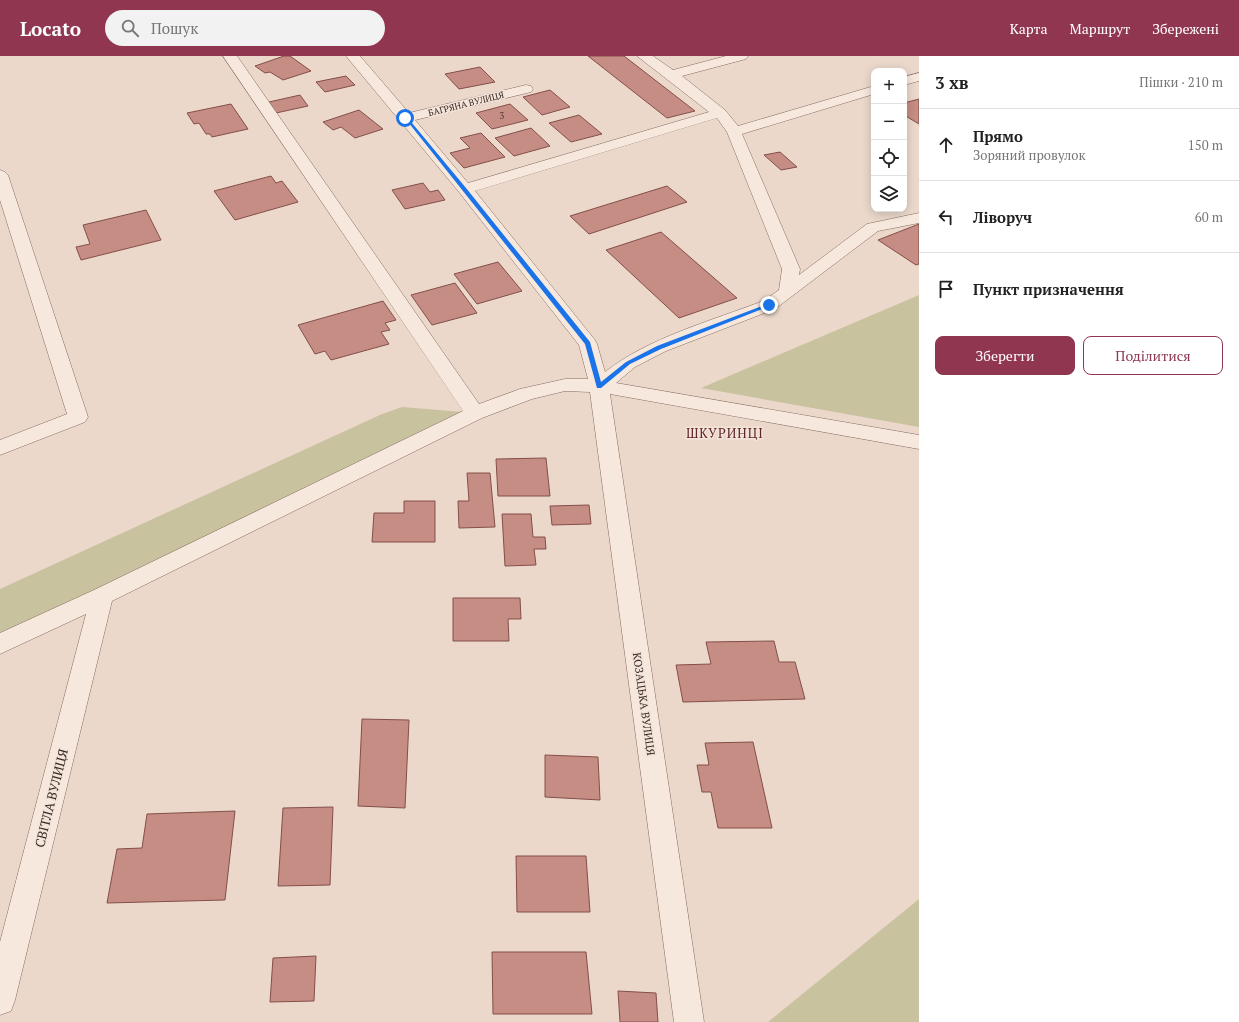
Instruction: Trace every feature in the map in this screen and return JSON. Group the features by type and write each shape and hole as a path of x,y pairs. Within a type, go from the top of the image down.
{"street":[{"path":"230,56 475,413"},
{"name":"КОЗАЦЬКА ВУЛИЦЯ","path":"353,56 465,189 588,344 599,386 690,1022"},
{"path":"644,56 720,113 726,119 734,132 791,269 787,292"},
{"path":"671,75 741,56"},
{"path":"907,80 919,77"},
{"name":"БАГРЯНА ВУЛИЦЯ","path":"405,118 526,89"},
{"path":"734,132 871,91"},
{"path":"465,189 720,113"},
{"path":"0,175 78,418 0,448"},
{"path":"599,386 628,363 659,347 769,305 873,227 919,218"},
{"path":"0,644 102,596 475,413 527,394 565,385 599,386 919,442"},
{"name":"СВІТЛА ВУЛИЦЯ","path":"0,1000 102,596"}],"shaded area":[{"path":"919,295 919,427 701,388"},
{"path":"402,407 475,413 0,644 0,589 382,414"},
{"path":"919,899 919,1022 768,1022"}],"building":[{"path":"284,56 290,56 311,71 283,80 270,72 265,73 255,66"},
{"path":"588,56 624,56 695,111 667,118"},
{"path":"480,67 495,82 459,89 445,74"},
{"path":"346,76 355,85 325,92 316,82"},
{"path":"550,90 570,107 542,115 523,97"},
{"path":"300,95 308,106 276,113 269,102"},
{"path":"919,99 919,124 907,117 907,102"},
{"path":"231,104 248,129 212,137 210,134 206,134 199,123 194,124 187,113"},
{"path":"510,104 528,120 492,129 476,113"},
{"path":"359,110 383,129 355,138 341,127 333,130 323,122"},
{"path":"579,115 602,134 571,142 549,123"},
{"path":"531,128 550,146 514,156 495,138"},
{"path":"481,133 505,157 464,168 450,153 470,148 460,138"},
{"path":"780,152 797,167 781,170 764,155"},
{"path":"271,176 276,183 282,181 298,202 235,220 214,191"},
{"path":"423,183 430,192 438,190 445,200 405,209 392,190"},
{"path":"667,186 687,202 589,234 570,216"},
{"path":"146,210 161,240 81,260 76,247 90,244 83,225"},
{"path":"919,224 919,264 916,265 878,240"},
{"path":"661,232 737,298 679,318 606,250"},
{"path":"498,262 522,291 477,304 454,274"},
{"path":"455,283 477,313 432,325 411,295"},
{"path":"383,301 396,320 385,323 390,330 381,332 389,344 331,360 325,351 315,354 298,325"},
{"path":"546,458 550,496 498,496 496,459"},
{"path":"467,473 490,473 495,527 459,528 458,501 469,501"},
{"path":"404,501 435,501 435,542 372,542 374,513 404,513"},
{"path":"589,505 591,524 552,525 550,506"},
{"path":"502,514 531,514 533,537 545,537 546,549 534,549 536,565 505,566"},
{"path":"453,598 520,598 521,619 508,619 509,641 453,641"},
{"path":"774,641 779,662 795,662 805,699 683,702 676,665 711,664 706,642"},
{"path":"362,719 409,720 405,808 358,806"},
{"path":"753,742 772,828 718,828 711,792 702,792 697,765 709,765 705,743"},
{"path":"545,755 598,757 600,800 545,797"},
{"path":"333,807 330,885 278,886 283,808"},
{"path":"235,811 225,900 107,903 117,849 142,848 147,814"},
{"path":"516,856 586,856 590,912 517,912"},
{"path":"492,952 586,952 592,1014 493,1014"},
{"path":"316,956 314,1001 270,1002 273,958"},
{"path":"618,991 656,993 658,1022 620,1022"}],"district":[{"name":"ШКУРИНЦІ","path":"725,433"}],"route":[{"path":"405,118 465,189 588,344 599,386 628,363 659,347 769,305"}]}
